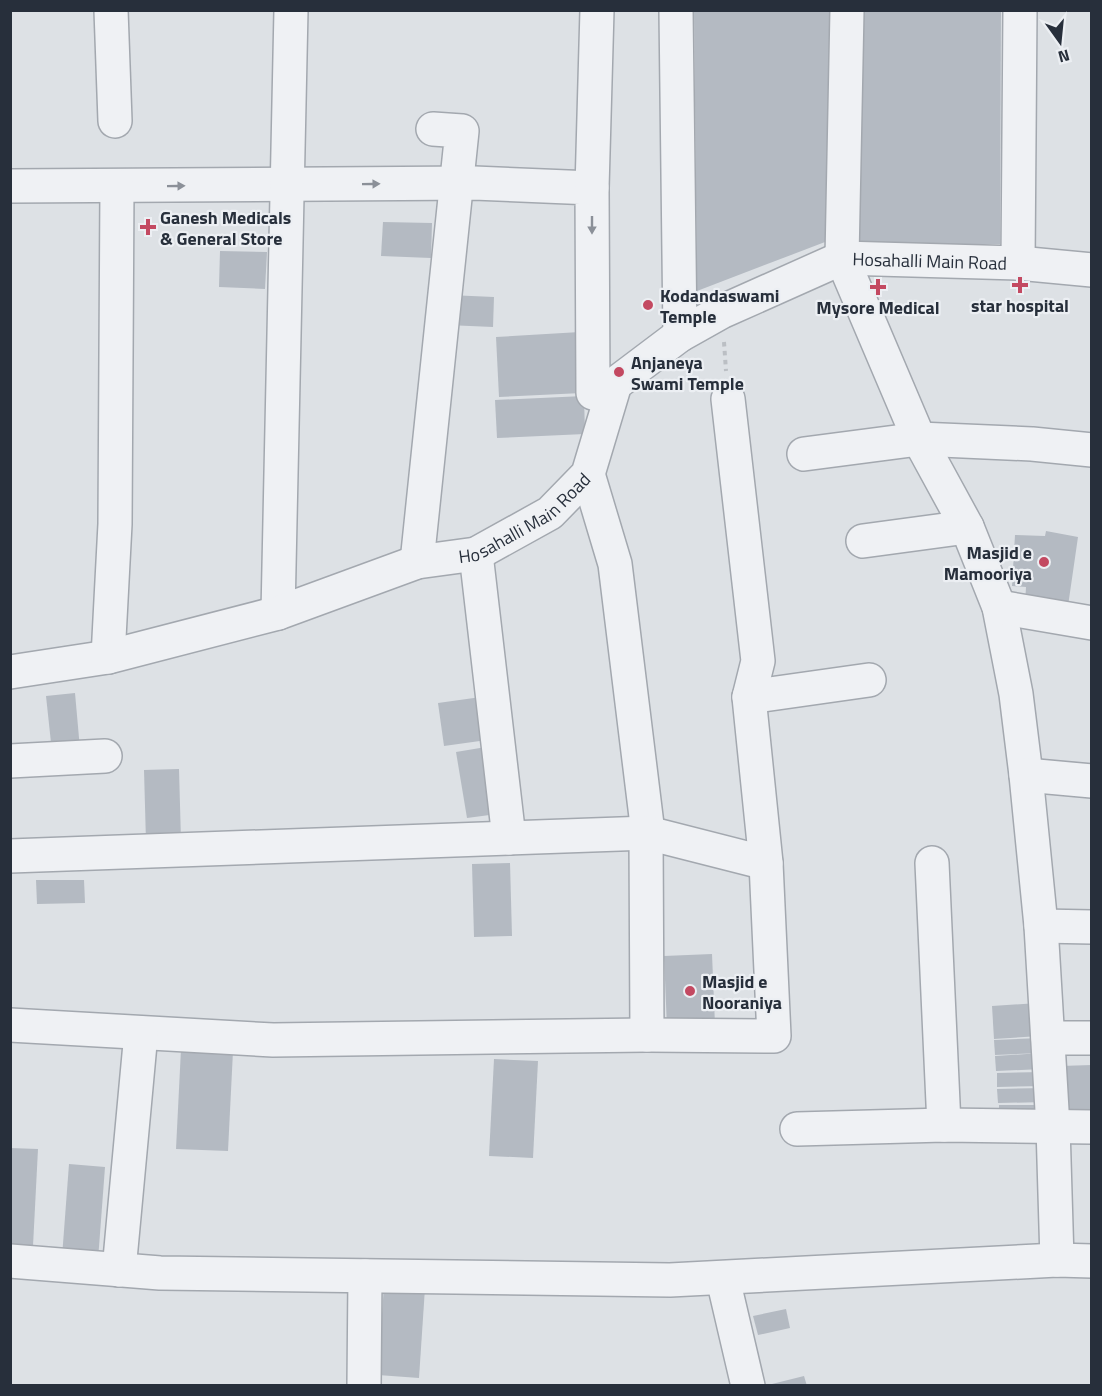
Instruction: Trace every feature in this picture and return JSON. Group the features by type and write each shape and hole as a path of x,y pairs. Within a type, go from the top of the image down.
{"street":[{"path":"111,10 115,121"},
{"path":"278,613 291,10"},
{"path":"597,10 592,188 593,393 615,384"},
{"path":"676,10 680,335"},
{"path":"847,10 842,258 920,439 967,527 999,607 1016,694 1041,926 1053,1127 1057,1260"},
{"path":"1018,263 1020,10"},
{"path":"417,562 462,131 433,129"},
{"path":"10,186 456,183 592,188"},
{"path":"108,657 115,524 117,186"},
{"name":"Hosahalli Main Road","path":"10,672 108,657 278,613 417,562 476,554 550,513 588,474 615,384 680,335 721,312 842,258 1018,263 1092,270"},
{"path":"10,1025 273,1040 647,1035 774,1036 766,863 749,697 758,661 729,399"},
{"path":"804,454 920,439 1032,444 1092,450"},
{"path":"588,474 615,564 648,833 646,834 647,1035"},
{"path":"863,541 967,527"},
{"path":"476,554 509,838"},
{"path":"999,607 1092,623"},
{"path":"749,697 869,680"},
{"path":"10,761 105,756"},
{"path":"1026,775 1092,781"},
{"path":"10,856 648,833 766,863"},
{"path":"932,863 944,1125"},
{"path":"1041,926 1092,927"},
{"path":"119,1270 141,1033"},
{"path":"1048,1038 1092,1038"},
{"path":"797,1129 944,1125 1092,1127"},
{"path":"10,1261 160,1273 670,1280 1057,1260 1092,1261"},
{"path":"364,1386 365,1276"},
{"path":"723,1279 748,1386"}],"path":[{"path":"721,312 729,399"}],"building":[{"path":"694,10 830,10 825,242 697,291"},
{"path":"860,10 1001,10 1000,244 858,244"},
{"path":"383,222 432,223 431,258 381,256"},
{"path":"220,251 267,252 265,289 219,287"},
{"path":"449,295 494,297 493,327 447,325"},
{"path":"580,332 582,393 499,397 496,337"},
{"path":"584,396 585,434 497,438 495,400"},
{"name":"Masjid e Mamooriya","path":"1046,531 1078,537 1068,606 1025,604 1026,587 1012,586 1015,535 1045,536"},
{"path":"75,693 80,749 52,752 46,696"},
{"path":"481,697 487,740 444,746 438,703"},
{"path":"486,747 497,814 467,818 456,752"},
{"path":"179,769 181,841 146,842 144,770"},
{"path":"510,863 512,936 474,937 472,864"},
{"path":"36,880 84,880 85,903 37,904"},
{"name":"Masjid e Nooraniya","path":"712,954 715,1025 667,1027 664,956"},
{"path":"1038,1003 1040,1036 994,1039 992,1006"},
{"path":"1040,1038 1042,1053 995,1055 994,1040"},
{"path":"181,1049 233,1051 228,1151 176,1149"},
{"path":"1041,1053 1042,1069 996,1071 995,1056"},
{"path":"494,1059 538,1061 533,1158 489,1156"},
{"path":"1092,1065 1092,1132 1062,1134 1060,1066"},
{"path":"1044,1072 1044,1086 997,1087 997,1073"},
{"path":"1046,1088 1046,1102 998,1103 997,1089"},
{"path":"999,1105 1041,1105 1041,1119 999,1118"},
{"path":"10,1148 38,1149 33,1246 10,1245"},
{"path":"69,1164 105,1167 98,1260 62,1257"},
{"path":"384,1285 425,1288 419,1378 378,1375"},
{"path":"786,1309 790,1328 758,1335 753,1316"},
{"path":"804,1376 807,1386 768,1385"}],"place":[{"name":"Ganesh Medicals & General Store","path":"148,227"},
{"name":"star hospital","path":"1020,285"},
{"name":"Mysore Medical","path":"878,287"},
{"name":"Kodandaswami Temple","path":"648,305"},
{"name":"Anjaneya Swami Temple","path":"619,372"},
{"name":"Masjid e Mamooriya","path":"1044,562"},
{"name":"Masjid e Nooraniya","path":"690,991"}]}
